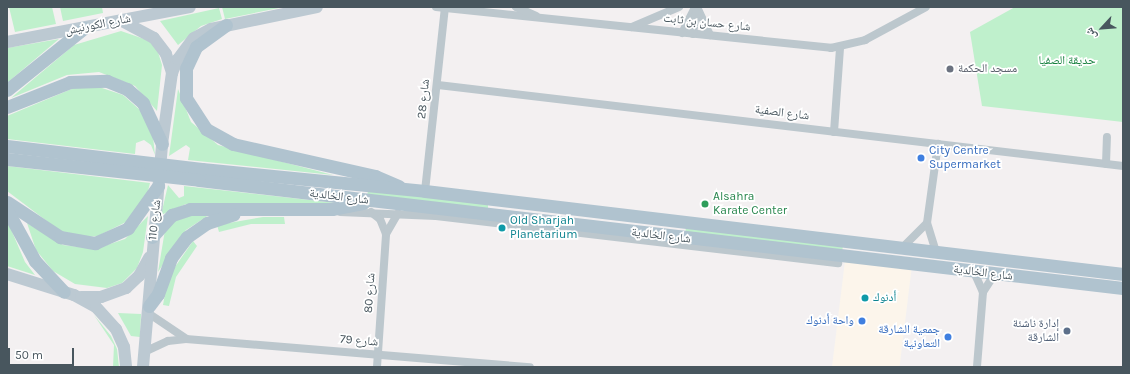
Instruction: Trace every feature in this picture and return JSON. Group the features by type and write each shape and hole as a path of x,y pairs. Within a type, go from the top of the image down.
{"main road":[{"name":"شارع الكورنيش","path":"7,42 190,7"},
{"path":"172,73 181,53 194,38 226,25 317,7"},
{"path":"120,21 138,27 154,38 166,54 172,73"},
{"path":"226,25 196,47 184,75 189,105 206,129 226,142 375,176 406,190"},
{"path":"9,89 84,28"},
{"name":"شارع 110","path":"143,367 152,237 162,144 172,73"},
{"path":"7,107 79,80 114,83 143,103 162,144"},
{"path":"7,146 201,175"},
{"path":"7,159 201,175"},
{"name":"شارع الخالدية","path":"201,175 425,192 1123,274"},
{"name":"شارع الخالدية","path":"201,175 371,206 1123,288"},
{"path":"7,202 60,237 95,243 116,237 134,223 158,186"},
{"path":"152,237 172,215 183,210 313,209 371,206"},
{"path":"7,210 35,262 69,293 110,320 124,348 126,367"},
{"path":"148,310 158,294 171,258 187,237 214,220 248,210"},
{"path":"7,274 69,293 101,297 122,290 139,276 151,253"}],"street":[{"name":"شارع حسان بن ثابت","path":"436,7 548,20 840,48"},
{"name":"شارع حسان بن ثابت","path":"516,7 548,20"},
{"path":"631,27 679,7"},
{"path":"682,33 696,7"},
{"path":"693,34 696,7"},
{"path":"696,7 710,36"},
{"path":"834,132 840,48 865,40 926,7"},
{"name":"شارع 28","path":"425,192 438,85 445,8"},
{"name":"شارع الصفية","path":"438,85 1123,166"},
{"path":"1106,164 1107,137"},
{"path":"936,252 927,223 938,144"},
{"path":"371,206 398,213 529,224 838,263"},
{"path":"371,206 383,224 386,234"},
{"name":"شارع 80","path":"377,367 386,234 398,213"},
{"path":"902,248 927,223"},
{"path":"974,272 983,292"},
{"path":"977,367 983,292 994,275"},
{"name":"شارع 79","path":"148,310 186,339"},
{"name":"شارع 79","path":"144,352 164,343 186,339 530,367"}],"shaded area":[{"name":"أدنوك","path":"845,261 912,269 899,367 832,367"}],"green space":[{"path":"9,7 52,7 56,24 15,32"},
{"path":"60,7 102,7 103,13 63,21"},
{"path":"222,7 279,7 279,8 225,19"},
{"name":"حديقة الصفيا","path":"1015,7 1123,7 1123,122 982,106 970,32"},
{"path":"219,8 222,19 201,26 178,45 160,21"},
{"path":"121,31 150,41 158,52 162,65 157,111 135,86 99,72 67,75 11,98 74,45"},
{"path":"59,39 7,83 7,48"},
{"path":"99,87 123,95 140,110 153,137 155,155 151,145 144,140 136,143 135,154 7,139 7,116 74,88"},
{"path":"178,89 191,122 218,145 333,175 188,160 190,148 186,145 169,156"},
{"path":"7,166 150,183 147,195 132,219 98,236 88,237 60,231 7,191"},
{"path":"168,185 179,198 184,196 184,186 345,204 186,204 161,215"},
{"path":"368,191 488,204 488,210 367,196"},
{"path":"212,213 186,230 158,272 165,230 179,216"},
{"path":"148,216 143,252 137,268 122,283 107,288 75,284 53,271 36,250 27,223 63,245 95,249 125,239"},
{"path":"263,217 284,217 285,224 251,224 219,232 217,225"},
{"path":"7,220 25,262 35,275 7,266"},
{"path":"686,227 843,246 842,251 685,232"},
{"path":"193,241 197,246 176,277 169,306 163,305 168,277"},
{"path":"118,313 141,314 140,337 131,336"},
{"path":"94,315 111,336 117,349 119,367 113,367 114,345"}],"place":[{"name":"مسجد الحكمة","path":"950,69"},
{"name":"City Centre Supermarket","path":"921,158"},
{"name":"Alsahra Karate Center","path":"705,204"},
{"name":"Old Sharjah Planetarium","path":"502,228"},
{"name":"أدنوك","path":"865,298"},
{"name":"واحة أدنوك","path":"862,321"},
{"name":"إدارة ناشئة الشارقة","path":"1067,331"},
{"name":"جمعية الشارقة التعاونية","path":"948,337"}]}
